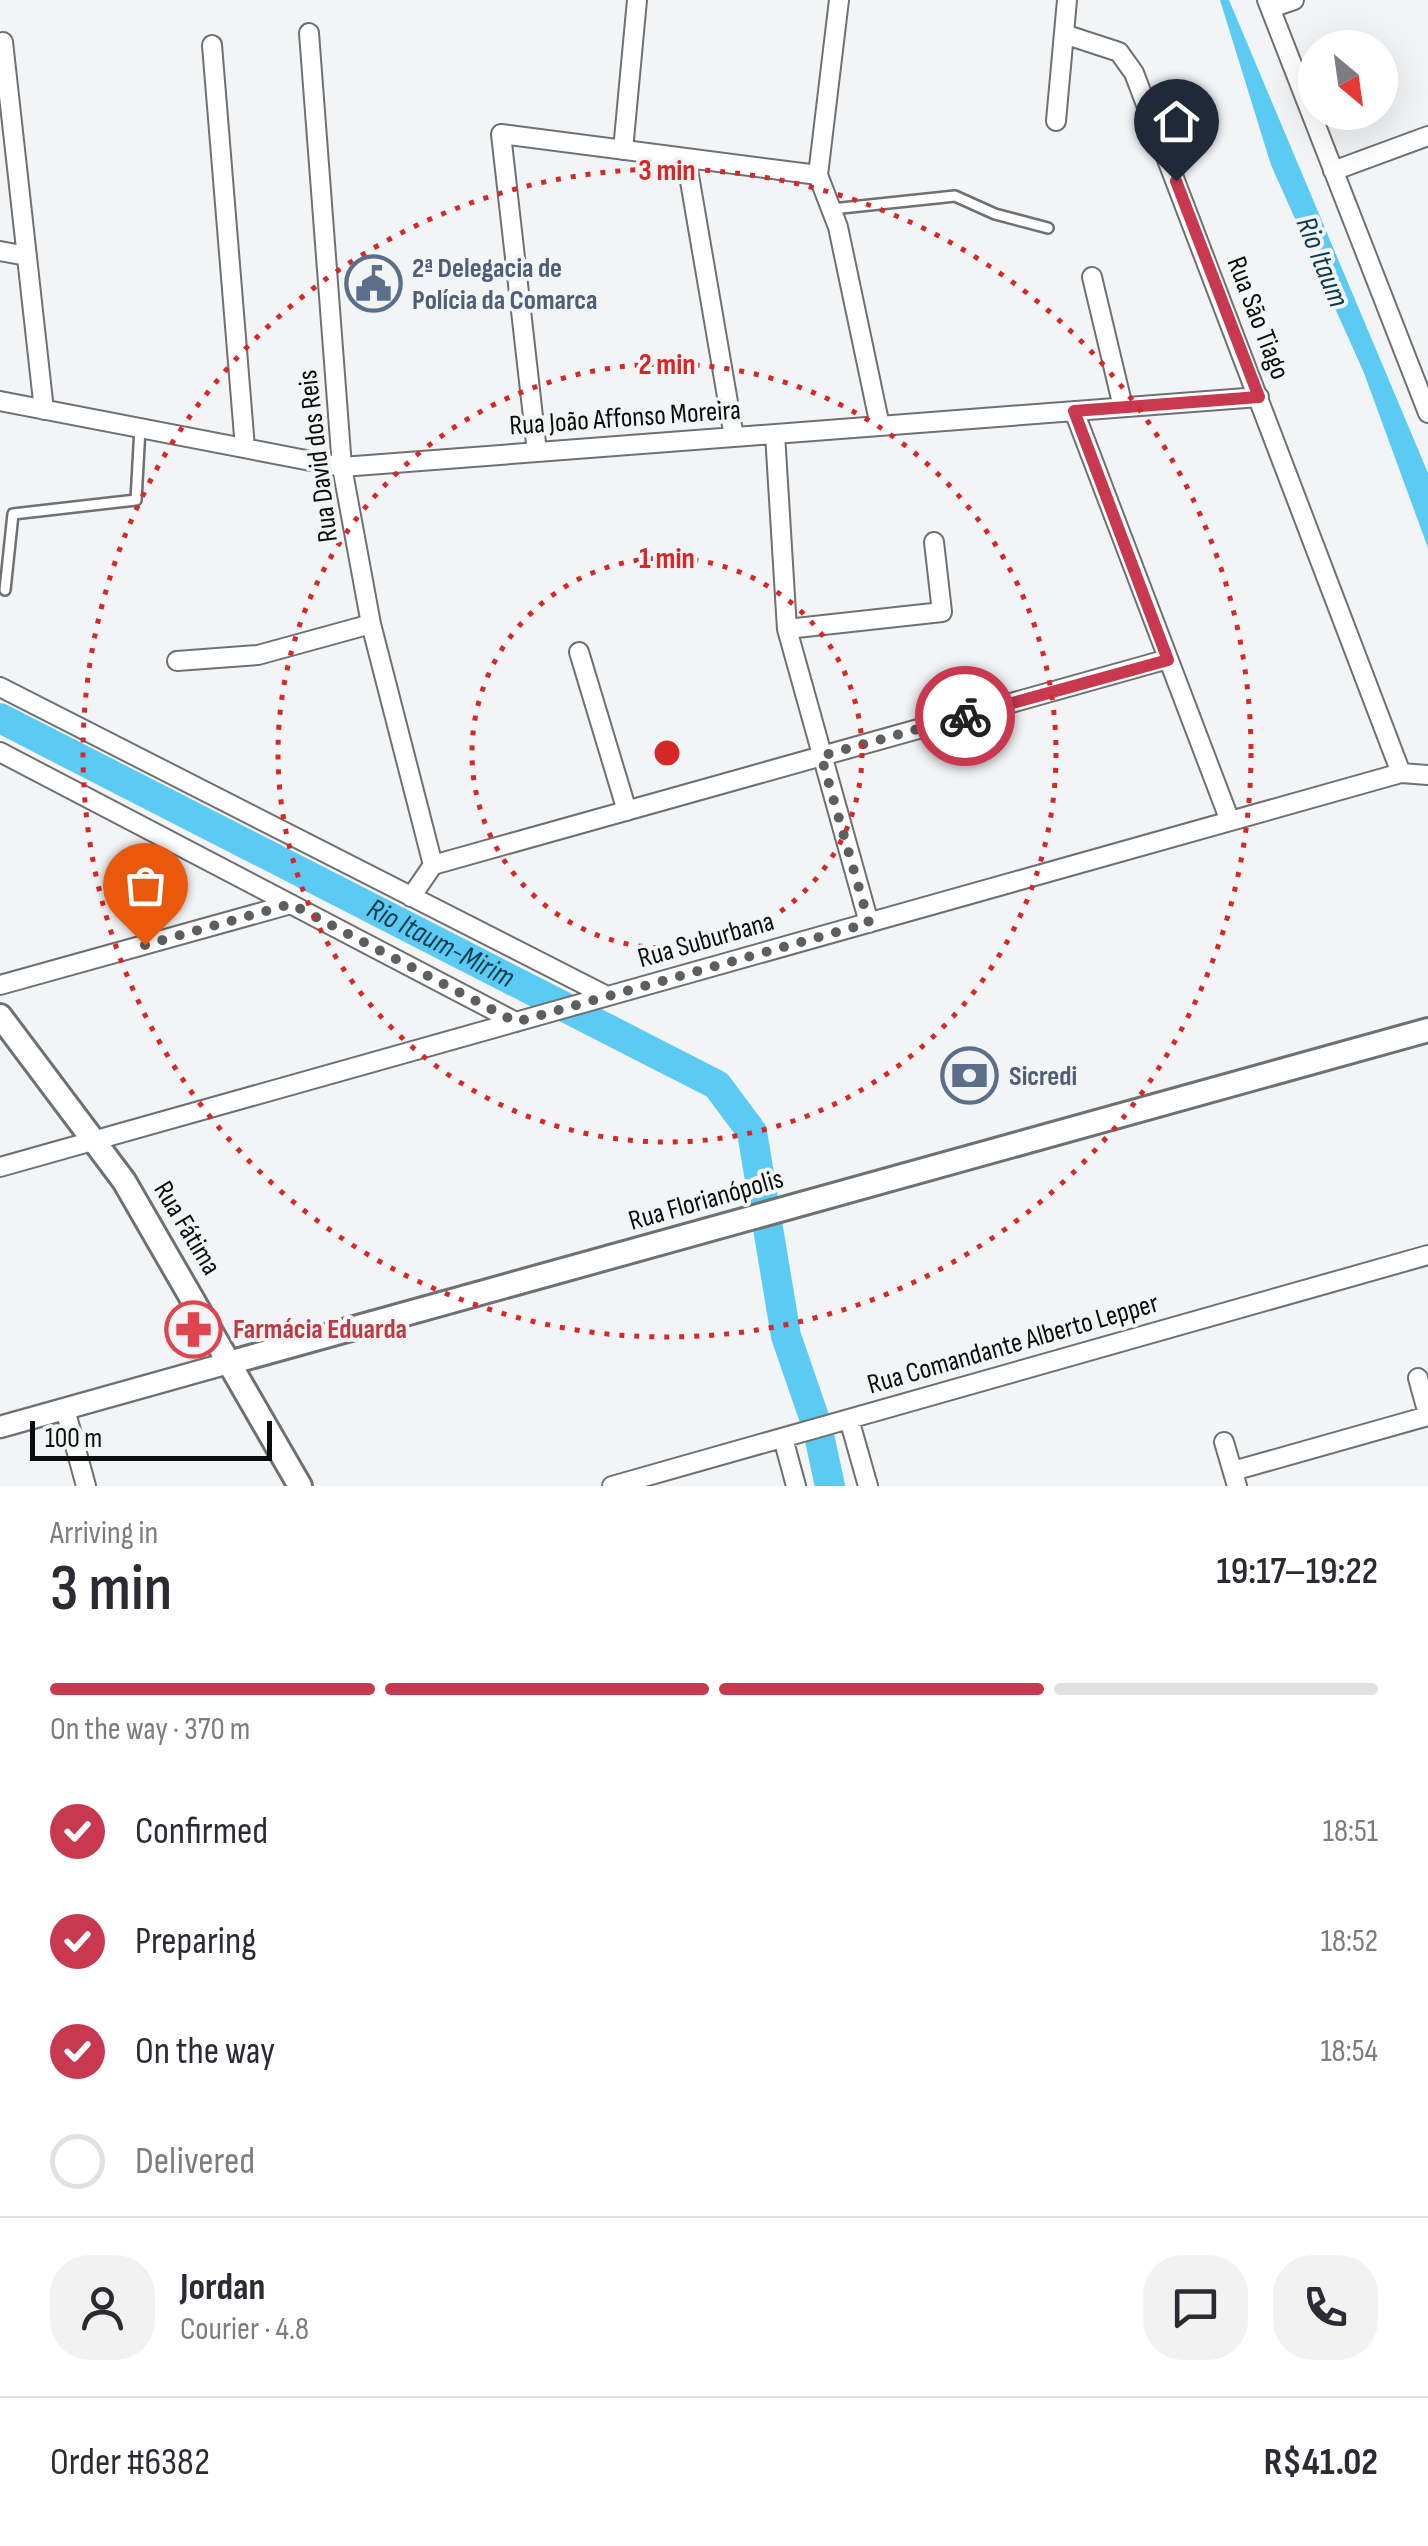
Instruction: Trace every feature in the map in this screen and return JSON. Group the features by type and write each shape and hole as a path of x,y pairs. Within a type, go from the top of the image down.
{"main road":[{"name":"Rua Fátima","path":"0,1016 97,1140 232,1362 300,1486"},
{"name":"Rua Florianópolis","path":"232,1362 1428,1030"}],"street":[{"path":"622,150 638,0"},
{"path":"839,0 818,175 832,209 880,426"},
{"path":"1056,121 1067,0"},
{"path":"1294,0 1269,4 1428,413"},
{"name":"Rua David dos Reis","path":"309,33 342,467 370,624 433,865"},
{"name":"Rua São Tiago","path":"1064,34 1119,52 1134,73 1401,774"},
{"path":"2,42 44,410"},
{"path":"212,45 245,448"},
{"path":"538,452 501,134 818,175"},
{"path":"1333,171 1428,136"},
{"path":"686,158 734,437"},
{"path":"0,251 27,256"},
{"path":"1092,276 1123,407"},
{"name":"Rua João Affonso Moreira","path":"0,401 342,467 1259,397"},
{"path":"1074,411 1230,822"},
{"path":"774,434 787,629 869,923"},
{"path":"787,629 942,612 934,542"},
{"path":"176,661 238,659 370,624"},
{"path":"578,652 627,810"},
{"path":"411,897 433,865 1168,660"},
{"path":"0,687 607,996"},
{"path":"0,752 519,1021"},
{"name":"Rua Suburbana","path":"0,1167 1401,774 1428,775"},
{"path":"0,986 291,904"},
{"name":"Rua Comandante Alberto Lepper","path":"612,1486 1428,1255"},
{"name":"Rua Florianópolis","path":"0,1426 232,1362"},
{"path":"1224,1442 1235,1479 1428,1415 1418,1378"},
{"path":"65,1408 86,1486"},
{"path":"842,1421 868,1486"},
{"path":"782,1438 796,1486"}],"lane":[{"path":"832,209 956,196 996,214 1048,228"},
{"path":"5,590 13,514 136,500 140,428"}],"water":[{"name":"Rio Itaum","path":"1220,0 1229,0 1428,473 1428,548 1364,373 1271,165"}],"waterway":[{"name":"Rio Itaum-Mirim","path":"0,718 717,1085 752,1132 786,1336 817,1426 830,1486"}],"way so far":[{"path":"145,945 291,904 516,1022 869,923 821,756 965,716"}],"place":[{"name":"2ª Delegacia de Polícia da Comarca","path":"373,284"},
{"name":"Sicredi","path":"970,1076"},
{"name":"Farmácia Eduarda","path":"194,1329"}],"route":[{"path":"965,716 1168,660 1074,411 1259,397 1176,181"}]}
